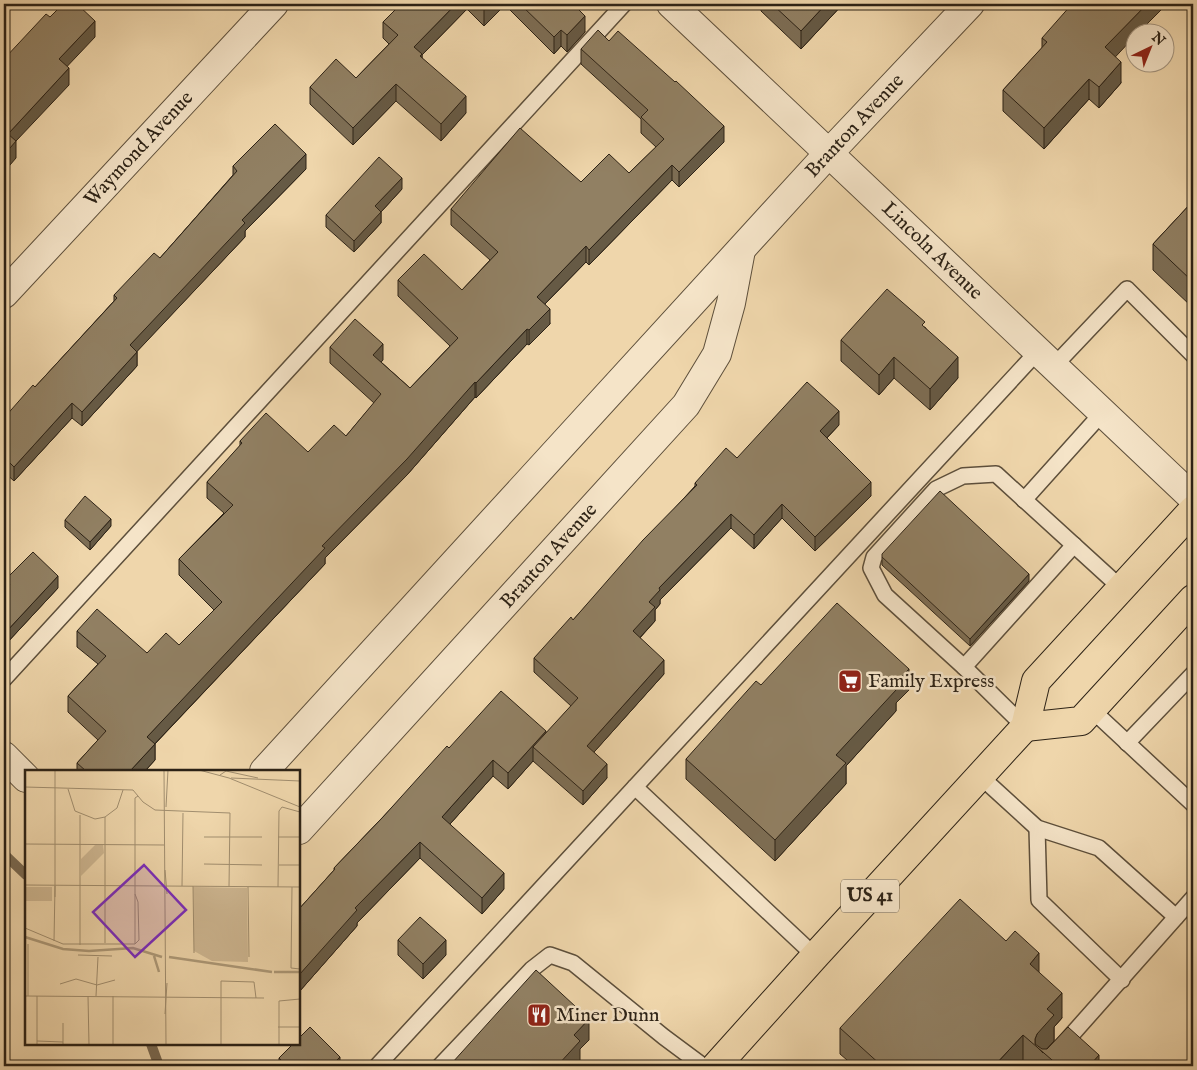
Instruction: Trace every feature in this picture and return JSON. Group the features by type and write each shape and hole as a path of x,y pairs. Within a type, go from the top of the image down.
{"highway":[{"name":"US 41","path":"716,1066 1025,727 1036,681 1193,510"},
{"path":"1025,727 1081,721 1193,599"}],"street":[{"name":"Waymond Avenue","path":"4,294 274,4"},
{"name":"Lincoln Avenue","path":"671,4 1193,498"},
{"name":"Branton Avenue","path":"265,770 829,153 970,4"},
{"name":"Branton Avenue","path":"300,829 686,405 717,354 731,303 741,250"},
{"path":"4,756 25,777"}],"lane":[{"path":"4,679 624,4"},
{"path":"377,1066 635,786 1046,358 1127,289 1193,355"},
{"path":"1024,500 1103,412"},
{"path":"1025,727 964,667 885,595 871,568 874,557 936,489 963,476 996,474 1121,588"},
{"path":"964,667 1074,545"},
{"path":"1127,743 1193,674"},
{"path":"1091,709 1193,804"},
{"path":"980,776 1036,828 1099,848 1176,917"},
{"path":"635,786 815,956"},
{"path":"1036,828 1039,900 1122,980"},
{"path":"1044,1066 1193,898"},
{"path":"440,1066 532,969 550,956 572,962 664,1037 703,1066"}],"building":[{"path":"63,4 77,4 95,21 59,59 69,68 8,134 16,141 4,155 4,59 46,14 50,17"},
{"path":"401,4 456,4 414,47 422,54 420,56 466,96 441,124 396,84 353,128 310,87 336,59 356,78 398,35 383,22"},
{"path":"478,4 489,4 484,9"},
{"path":"520,4 573,4 585,16 567,35 561,30 554,37"},
{"path":"772,4 826,4 801,31"},
{"path":"1072,4 1147,4 1129,22 1124,22 1124,28 1105,47 1121,62 1099,87 1089,79 1044,128 1003,90 1047,42 1042,38"},
{"path":"598,30 609,41 618,31 724,126 679,172 672,165 589,250 586,246 537,297 550,309 529,330 527,329 475,382 407,459 322,546 325,548 147,737 155,744 131,770 85,770 77,763 106,731 68,696 106,656 77,631 97,609 147,653 166,633 179,645 222,602 179,559 233,505 207,482 242,443 240,441 266,413 308,452 334,425 346,436 381,394 330,347 355,319 383,344 373,355 410,388 458,338 398,280 424,254 462,290 498,252 451,209 520,128 581,182 609,154 629,173 664,139 641,117 648,110 581,49"},
{"path":"275,124 306,154 242,220 245,223 130,345 137,352 82,412 72,403 14,467 4,457 4,418 33,385 35,387 117,298 114,295 154,253 160,258 237,171 233,166"},
{"path":"379,157 402,178 375,206 381,212 354,241 326,215"},
{"path":"1193,201 1193,277 1191,280 1153,244"},
{"path":"887,289 925,322 922,325 958,357 930,389 894,357 879,375 841,340"},
{"path":"807,382 839,411 820,431 871,482 815,537 782,504 754,535 731,514 659,588 660,590 649,602 655,607 633,631 664,660 587,746 607,764 583,791 533,747 578,698 534,658 571,617 573,620 643,540 697,485 695,483 726,448 737,458"},
{"name":"Family Express","path":"940,491 1029,574 970,639 882,557 882,554"},
{"path":"85,496 111,519 90,542 65,520"},
{"path":"33,552 58,576 5,633 4,591 10,584 5,580"},
{"path":"837,603 909,669 892,687 896,690 836,755 846,763 775,840 686,759 756,681 761,685"},
{"path":"501,691 546,731 508,773 493,760 442,817 504,873 482,898 420,842 355,908 357,910 300,974 300,908 334,868 447,746 449,748"},
{"path":"960,899 1006,941 1015,931 1039,953 1030,964 1062,993 1047,1009 1054,1015 1037,1034 1035,1044 1042,1049 1047,1049 1068,1027 1099,1055 1089,1066 1059,1066 1023,1035 994,1066 882,1066 840,1028"},
{"path":"420,917 446,940 423,964 398,940"},
{"name":"Miner Dunn","path":"536,970 589,1019 574,1035 580,1041 557,1066 455,1066 452,1063"},
{"path":"310,1027 340,1057 331,1066 287,1066 279,1058 292,1045 300,1045 300,1037"},
{"path":"1193,1057 1193,1066 1184,1066"},
{"path":"1149,1060 1155,1066 1143,1066"}],"waterway":[{"path":"4,854 25,874"},
{"path":"151,1045 159,1066"}],"place":[{"name":"Family Express","path":"850,681"},
{"name":"Miner Dunn","path":"539,1015"}]}
